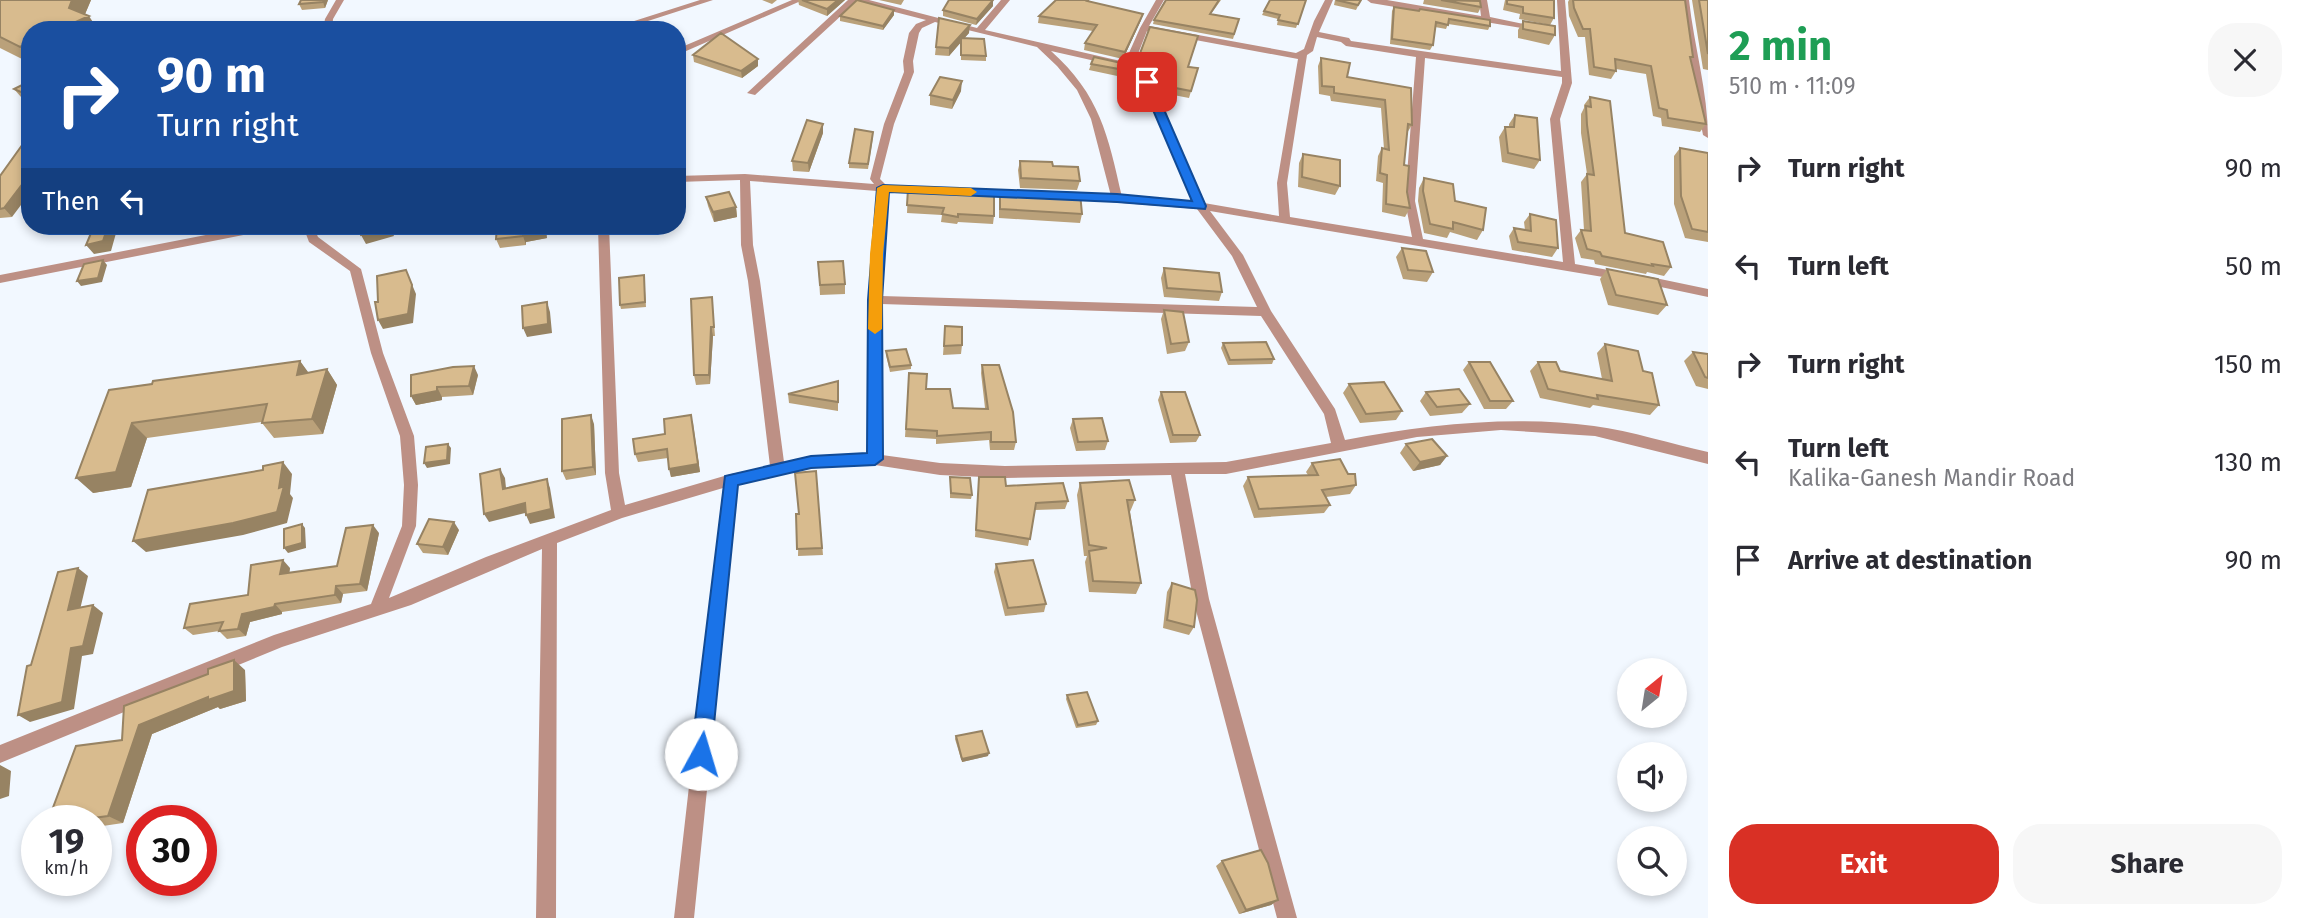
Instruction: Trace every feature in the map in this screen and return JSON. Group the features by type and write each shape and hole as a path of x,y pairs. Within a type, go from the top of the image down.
{"street":[{"path":"329,21 340,0"},
{"path":"640,21 709,0"},
{"path":"686,48 799,0"},
{"path":"752,93 853,0"},
{"path":"859,0 1139,68 1200,206 1237,255 1265,312 1330,413 1339,445"},
{"path":"979,31 1006,0"},
{"path":"1129,64 1144,28 1160,0"},
{"path":"1285,219 1282,183 1303,55 1308,51 1329,0"},
{"path":"1371,0 1563,32"},
{"path":"1483,0 1486,19"},
{"path":"1561,0 1567,83 1555,119 1569,266"},
{"path":"1685,0 1689,38 1708,135"},
{"path":"875,459 875,300 883,188 875,179 889,124 909,72 908,61 914,33 919,26 935,19"},
{"path":"1144,28 1233,46 1303,55"},
{"path":"1314,34 1346,40 1346,44 1567,75"},
{"path":"1039,44 1073,77 1086,99 1105,145 1117,198"},
{"path":"1418,241 1410,201 1421,55"},
{"path":"745,177 747,245 778,470"},
{"path":"686,179 745,177 883,188 1034,195"},
{"path":"1048,195 1200,206 1569,266 1708,293"},
{"path":"0,279 223,235"},
{"path":"311,235 313,239 355,269 377,353 407,436 411,485 409,526 378,607"},
{"path":"603,235 612,473 619,513"},
{"path":"875,300 1265,312"},
{"path":"0,754 280,640 405,600 619,513 731,480 811,462 875,459 940,469 1005,472 1226,468 1417,432 1501,425 1595,431 1708,458"},
{"path":"1177,470 1201,599 1287,918"},
{"path":"684,918 731,480"},
{"path":"546,918 550,540"}],"building":[{"path":"0,0 72,0 69,8 89,16 78,21 21,21 20,47 0,37"},
{"path":"301,0 324,0 299,4"},
{"path":"802,0 838,0 827,9"},
{"path":"857,0 894,10 883,26 840,16"},
{"path":"949,0 993,0 977,19 943,10"},
{"path":"1056,0 1088,0 1143,14 1125,52 1085,43 1097,25 1039,16"},
{"path":"1166,0 1219,0 1210,14 1239,19 1234,34 1154,20"},
{"path":"1270,0 1306,0 1298,24 1278,20 1280,15 1264,11"},
{"path":"1336,0 1361,0 1358,5"},
{"path":"1441,0 1480,1 1481,7"},
{"path":"1507,0 1554,0 1554,18 1523,13 1523,7 1507,4"},
{"path":"1573,0 1685,0 1693,57 1690,57 1706,124 1668,118 1667,110 1659,108 1651,66 1615,59 1616,71 1594,67 1590,29 1583,29"},
{"path":"1699,0 1708,0 1708,54"},
{"path":"1394,7 1490,20 1490,26 1449,19 1448,25 1436,22 1433,45 1392,39"},
{"path":"939,18 970,25 949,48 936,47"},
{"path":"1523,21 1555,26 1555,35 1523,29"},
{"path":"1150,27 1198,36 1188,67 1198,68 1191,91 1160,85 1148,60 1139,56"},
{"path":"721,33 758,59 741,71 693,55"},
{"path":"961,38 984,39 986,56 961,55"},
{"path":"1094,57 1135,66 1142,82 1127,79 1124,70 1091,64"},
{"path":"1321,58 1350,63 1347,77 1411,88 1412,125 1408,124 1404,165 1409,166 1407,192 1410,208 1386,204 1387,175 1380,173 1382,148 1389,150 1385,100 1334,93 1334,87 1322,86"},
{"path":"940,77 962,81 953,100 930,95"},
{"path":"1590,97 1610,101 1625,233 1663,242 1671,267 1602,256 1600,252 1587,249 1581,230 1591,231 1587,174 1594,175 1586,106 1591,107"},
{"path":"1515,115 1537,118 1540,160 1508,153 1505,127 1514,127"},
{"path":"807,120 823,124 808,163 792,161"},
{"path":"855,129 873,132 868,164 849,163"},
{"path":"21,147 21,186 4,208 0,209 0,176"},
{"path":"1680,148 1708,153 1708,232 1692,229 1681,196"},
{"path":"1303,154 1340,160 1340,186 1302,177"},
{"path":"1020,161 1052,162 1053,166 1078,167 1080,181 1021,178"},
{"path":"1424,178 1453,184 1455,201 1486,208 1483,230 1453,222 1453,229 1430,224 1423,191"},
{"path":"908,189 947,189 994,195 994,216 958,214 958,217 942,214 944,208 907,205"},
{"path":"1022,191 1080,193 1082,214 1000,209 1000,193 1023,194"},
{"path":"729,192 736,207 713,212 706,197"},
{"path":"1530,214 1556,220 1558,248 1518,242 1514,228 1531,231"},
{"path":"90,235 105,235 103,241 86,245"},
{"path":"496,235 523,235 523,236 496,239"},
{"path":"1402,248 1426,251 1433,272 1408,270"},
{"path":"103,260 98,278 77,281 84,264"},
{"path":"843,261 845,284 820,285 818,262"},
{"path":"1164,268 1219,273 1222,292 1167,288"},
{"path":"1607,269 1658,279 1667,305 1616,295"},
{"path":"406,270 412,285 408,314 378,320 375,302 378,302 377,276"},
{"path":"644,275 645,302 620,305 619,278"},
{"path":"712,297 714,327 711,327 709,375 694,375 691,299"},
{"path":"547,302 548,324 523,328 522,306"},
{"path":"1164,310 1183,312 1189,342 1171,344"},
{"path":"945,326 962,327 962,345 944,346"},
{"path":"1266,342 1274,359 1230,360 1223,343"},
{"path":"1605,344 1638,351 1643,371 1652,373 1659,405 1597,395 1598,399 1548,389 1538,362 1556,362 1560,371 1612,381"},
{"path":"906,349 911,365 890,367 886,351"},
{"path":"1693,352 1708,354 1708,378 1705,377"},
{"path":"300,361 297,375 327,369 312,419 262,423 267,404 132,423 116,472 76,478 109,390 152,384 153,381"},
{"path":"1469,362 1490,362 1513,401 1490,401"},
{"path":"982,365 999,365 1013,412 1016,442 991,442 991,432 937,436 937,431 906,429 909,373 927,374 926,389 950,389 953,408 988,409"},
{"path":"474,366 469,386 437,387 437,391 411,396 411,375"},
{"path":"838,381 838,402 788,394"},
{"path":"1384,382 1402,411 1366,414 1349,384"},
{"path":"1459,389 1470,404 1437,407 1426,392"},
{"path":"1161,392 1185,392 1200,435 1173,435"},
{"path":"591,415 593,467 562,471 562,419"},
{"path":"691,415 698,464 669,469 667,449 635,454 633,439 665,434 664,419"},
{"path":"1102,418 1108,441 1078,442 1073,419"},
{"path":"1432,439 1447,456 1420,462 1406,444"},
{"path":"448,444 447,460 424,463 426,447"},
{"path":"1340,459 1348,474 1355,474 1356,485 1322,490 1330,505 1259,509 1248,477 1318,475 1312,463"},
{"path":"283,462 279,488 284,486 277,512 133,541 148,490 263,470 263,466"},
{"path":"500,469 503,489 547,479 551,509 526,515 525,503 484,514 480,474"},
{"path":"816,471 822,548 797,549 796,514 799,514 795,473"},
{"path":"950,477 970,478 972,495 951,493"},
{"path":"979,477 1005,477 1006,486 1063,483 1068,501 1036,503 1030,539 976,530"},
{"path":"1129,480 1135,500 1127,500 1141,583 1093,581 1089,551 1107,548 1089,545 1080,483"},
{"path":"429,519 454,522 443,547 417,544"},
{"path":"302,524 302,543 284,548 284,529"},
{"path":"373,525 360,584 336,586 335,595 275,604 274,607 242,614 238,629 219,631 223,622 184,628 190,604 248,595 251,565 283,560 280,574 337,566 346,528"},
{"path":"1033,560 1046,604 1008,608 996,564"},
{"path":"78,568 68,610 93,605 83,646 71,648 62,702 18,715 27,666 31,665 58,572"},
{"path":"1172,583 1195,590 1197,600 1194,627 1167,620"},
{"path":"234,660 234,691 208,700 208,697 139,725 112,805 54,805 76,746 122,740 124,706 208,674 208,669"},
{"path":"1087,692 1098,721 1078,725 1067,695"},
{"path":"982,731 989,753 962,759 956,736"},
{"path":"1261,850 1268,863 1278,900 1246,910 1222,861"}],"slow traffic":[{"path":"875,329 877,254 883,188 971,192"}],"route":[{"path":"701,754 731,480 811,462 875,459 875,300 883,188 1117,198 1200,206 1147,82"}]}
